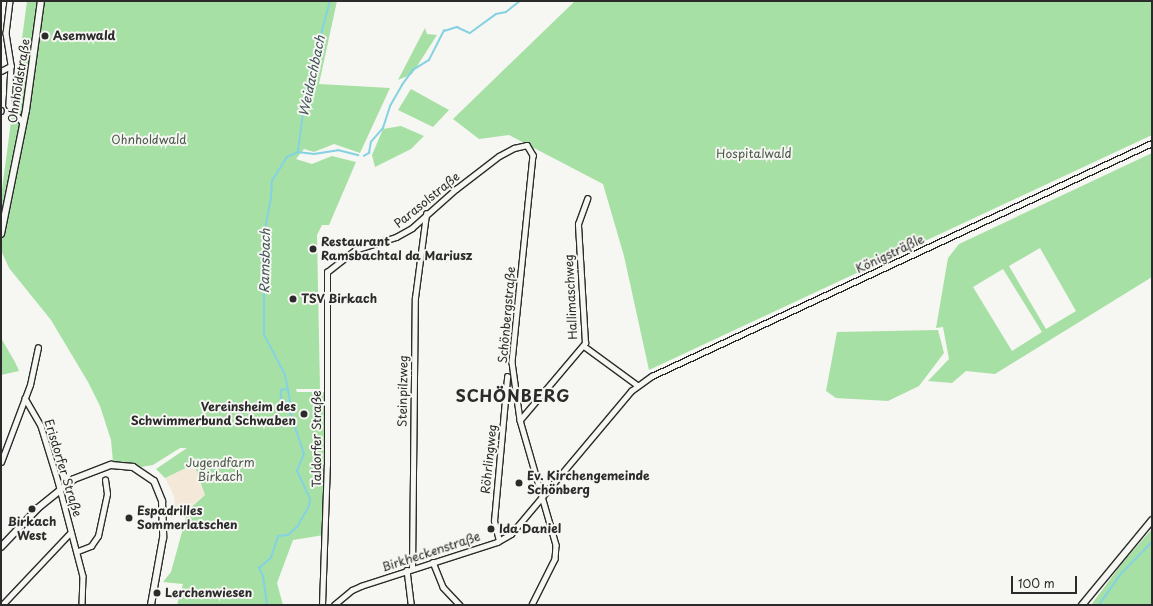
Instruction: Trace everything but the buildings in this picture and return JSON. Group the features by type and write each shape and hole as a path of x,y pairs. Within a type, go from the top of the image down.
{"main road":[{"name":"Ohnholdstraße","path":"1,234 24,123 41,1"},
{"path":"1,547 16,529 60,489 81,475 111,465 133,467 154,481 162,501 164,529 151,605"},
{"path":"1082,605 1152,520"}],"street":[{"path":"10,1 6,33 11,66 11,109 24,123"},
{"path":"1,71 11,66"},
{"path":"11,109 26,110"},
{"name":"Königsträßle","path":"636,385 1152,143"},
{"name":"Parasolstraße","path":"327,272 355,250 396,237 412,228 426,214 462,184 514,148 527,145 533,155"},
{"name":"Schönbergstraße","path":"532,605 555,559 556,545 520,420 512,362 533,155"},
{"name":"Hallimaschweg","path":"520,420 584,346 578,224 587,199"},
{"name":"Steinpilzweg","path":"411,605 410,570 415,298 426,214"},
{"name":"Taldorfer Straße","path":"322,605 327,473 327,272"},
{"path":"584,346 636,385"},
{"path":"1,462 25,398 38,348"},
{"name":"Röhrlingweg","path":"499,541 494,521 507,377"},
{"name":"Birkheckenstraße","path":"334,605 352,590 499,541 518,528 636,385"},
{"name":"Erisdorfer Straße","path":"25,398 41,426 71,532 78,551 83,576 82,605"},
{"name":"Erisdorfer Straße","path":"78,551 91,546 98,536 107,494 105,480"},
{"path":"2,605 71,532"},
{"path":"433,562 443,587 460,605"}],"shaded area":[{"path":"194,464 205,495 193,504 187,518 176,515 174,496 165,478"}],"green space":[{"name":"Ohnholdwald","path":"27,1 337,1 319,84 390,88 360,153 334,144 314,152 304,149 296,159 312,164 332,156 356,162 329,225 322,225 317,235 320,389 296,389 297,392 324,392 324,535 293,540 277,583 283,605 177,605 183,584 163,582 171,572 188,510 205,495 194,464 165,478 156,469 187,448 180,448 153,465 141,467 127,462 113,462 111,440 100,406 88,382 51,320 9,268 1,250 1,197"},
{"name":"Hospitalwald","path":"575,1 1152,1 1152,135 649,370 624,256 603,184 509,135 479,139 453,119"},
{"path":"425,28 427,34 437,35 412,74 398,80"},
{"path":"411,89 449,110 433,127 398,110"},
{"path":"401,126 424,136 411,149 375,167 372,155 383,129"},
{"path":"1152,153 1152,277 995,374 966,371 952,383 928,381 949,359 943,327 936,328 948,258 959,244","holes":["1040,248 1076,311 1046,329 1009,266","1003,269 1042,332 1012,351 973,287"]},
{"path":"938,330 944,353 919,386 888,401 836,398 826,391 837,332"},
{"path":"1,338 15,362 19,371 1,375"},
{"path":"1152,529 1152,605 1091,605 1123,562"}],"waterway":[{"name":"Weidachbach","path":"298,151 306,89 330,1"},
{"name":"Ramsbach","path":"364,156 369,153 371,142 383,128 390,106 402,85 413,70 429,60 444,31 457,27 470,33 496,14 506,12 520,1"},
{"name":"Ramsbach","path":"267,605 263,576 259,568 271,558 278,536 288,535 297,527 309,506 310,499 297,471 304,454 288,407 290,401 285,375 264,335 264,234 271,198 272,181 287,157 298,152 314,154 338,150 358,155"},
{"name":"Ramsbach","path":"287,390 282,390 281,395 282,399 289,404"},
{"path":"1099,605 1121,574 1152,542"}],"place":[{"name":"Asemwald","path":"45,36"},
{"name":"Restaurant Ramsbachtal da Mariusz","path":"313,249"},
{"name":"TSV Birkach","path":"293,299"},
{"name":"Vereinsheim des Schwimmerbund Schwaben","path":"304,414"},
{"name":"Ev. Kirchengemeinde Schönberg","path":"519,483"},
{"name":"Birkach West","path":"32,509"},
{"name":"Espadrilles Sommerlatschen","path":"129,518"},
{"name":"Ida Daniel","path":"491,529"},
{"name":"Lerchenwiesen","path":"157,593"}],"district":[{"name":"SCHÖNBERG","path":"513,395"}],"park label":[{"name":"Jugendfarm Birkach","path":"220,470"}]}
